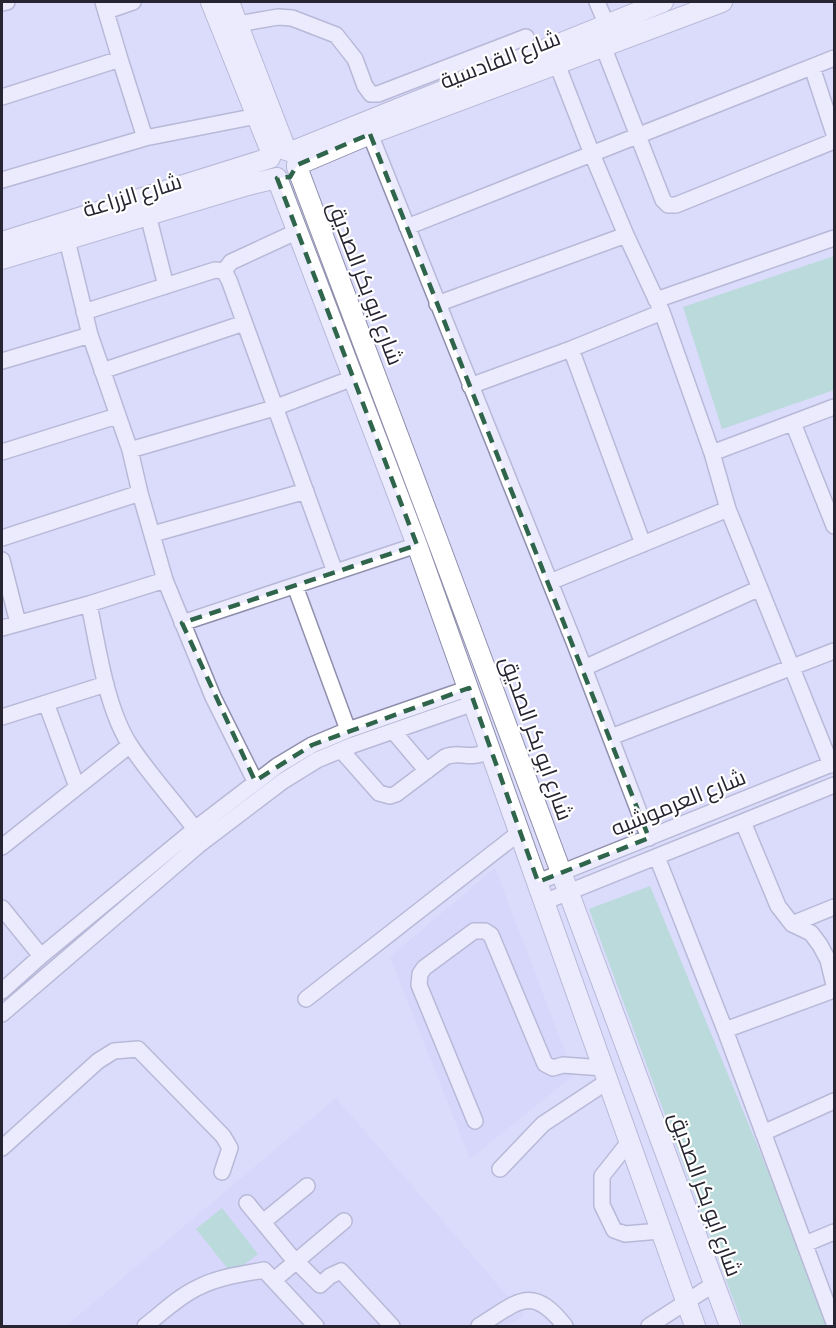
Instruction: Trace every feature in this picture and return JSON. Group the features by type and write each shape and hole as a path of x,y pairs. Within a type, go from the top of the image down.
{"main road":[{"path":"211,2 257,116 285,158"},
{"path":"229,2 285,158"},
{"name":"شارع القادسية","path":"285,158 606,23 663,2"},
{"name":"شارع القادسية","path":"285,158 370,134 722,2"},
{"name":"شارع الزراعة","path":"285,158 290,177 277,178 67,240 2,253 285,158"},
{"name":"شارع ابو بكر الصديق","path":"285,158 561,873 730,1326"},
{"name":"شارع ابو بكر الصديق","path":"277,178 417,545 695,1326"}],"street":[{"path":"2,3 7,2"},
{"path":"133,2 105,6 145,138"},
{"path":"597,2 606,23"},
{"path":"238,24 278,17 292,18 336,35 355,59 365,86 371,94 378,94 526,37"},
{"path":"603,46 663,200 668,205 676,205 834,141"},
{"path":"407,227 834,58"},
{"path":"2,97 120,59"},
{"path":"557,64 626,235 659,306 712,453 728,509 833,764"},
{"path":"812,67 834,134"},
{"path":"2,180 145,138 257,116"},
{"path":"370,134 550,582 649,838"},
{"path":"148,215 166,286"},
{"path":"224,271 231,262 298,231"},
{"path":"437,304 626,235"},
{"path":"470,386 571,349 659,306 834,238"},
{"path":"67,240 90,335 130,450 165,580 213,697 255,781"},
{"path":"84,312 215,270 224,271"},
{"path":"224,271 335,572"},
{"path":"102,372 244,323"},
{"path":"2,361 90,335"},
{"path":"571,349 644,544"},
{"path":"130,450 274,408 353,378"},
{"path":"712,453 834,407"},
{"path":"2,452 117,416"},
{"path":"793,423 834,526"},
{"path":"153,534 306,491"},
{"path":"2,538 140,493"},
{"path":"550,582 728,509"},
{"path":"182,623 417,545"},
{"path":"2,560 18,623"},
{"path":"2,628 165,580"},
{"path":"295,586 348,729"},
{"path":"584,668 760,588"},
{"path":"89,604 106,684 119,723 130,745 195,829"},
{"path":"610,737 834,651"},
{"path":"2,717 106,684"},
{"path":"2,991 195,829 255,781 303,750 348,729 471,695"},
{"path":"2,1014 200,844 261,796 317,760 393,731 471,695"},
{"path":"46,703 77,787"},
{"path":"393,731 427,771"},
{"path":"2,847 130,745"},
{"path":"341,750 379,793 384,795 396,794 449,755 471,757 490,750"},
{"name":"شارع العرموشيه","path":"538,882 833,764"},
{"name":"شارع العرموشيه","path":"544,902 834,785"},
{"path":"743,822 778,906 792,924 811,933 820,945 828,960 834,985"},
{"path":"306,999 520,832"},
{"path":"657,857 725,1030 834,1323"},
{"path":"792,924 834,907"},
{"path":"2,908 41,956"},
{"path":"475,1120 419,985 420,974 424,968 474,931 484,931 491,935 545,1064 553,1068 563,1065 606,1075"},
{"path":"725,1030 834,990"},
{"path":"2,1148 98,1061 114,1051 138,1049 223,1136 230,1148 222,1172"},
{"path":"500,1169 543,1124 606,1075"},
{"path":"763,1132 834,1101"},
{"path":"629,1142 602,1176 602,1205 614,1230 625,1234 660,1231"},
{"path":"263,1222 308,1186"},
{"path":"247,1203 320,1285 330,1275 341,1271 392,1326"},
{"path":"274,1280 344,1221"},
{"path":"805,1244 834,1232"},
{"path":"145,1326 173,1303 199,1287 224,1278 264,1270 316,1326"},
{"path":"649,1326 714,1284"},
{"path":"479,1326 515,1304 528,1300 542,1303 553,1311 565,1326"}],"highlighted area":[{"path":"370,134 649,838 538,882 469,688 312,745 255,781 182,623 417,545 277,178 290,177 297,165"}],"shaded area":[{"path":"495,868 574,1075 470,1159 390,957"},
{"path":"336,1098 524,1315 507,1326 66,1326"}],"green space":[{"path":"834,256 834,390 722,429 683,307"},
{"path":"650,886 832,1326 743,1326 589,909"},
{"path":"222,1208 258,1254 232,1274 196,1229"}]}
